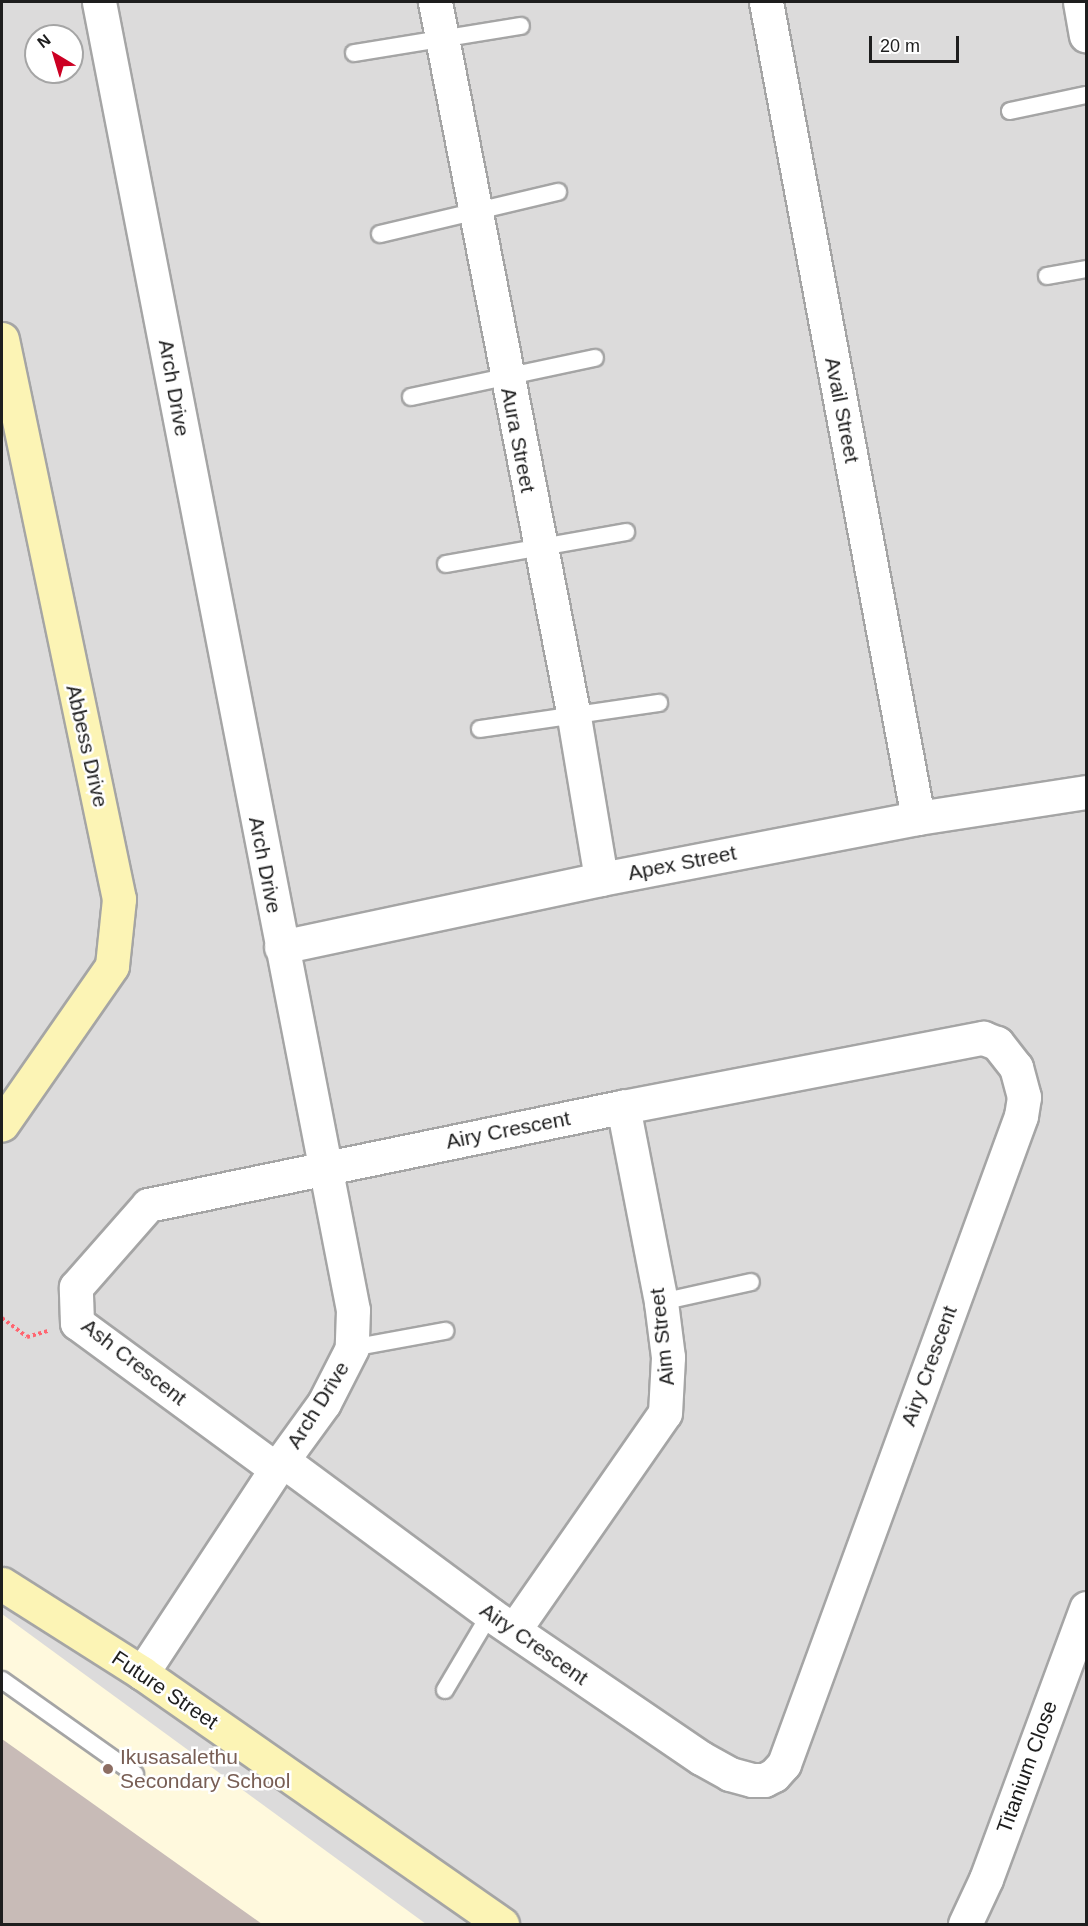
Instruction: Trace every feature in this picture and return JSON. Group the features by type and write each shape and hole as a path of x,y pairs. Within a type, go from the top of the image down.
{"street":[{"name":"Arch Drive","path":"99,2 280,947 353,1310 352,1348 324,1403 279,1465 142,1673"},
{"name":"Aura Street","path":"435,2 538,548 574,717 601,879"},
{"name":"Avail Street","path":"766,2 918,818"},
{"path":"1080,2 1086,35"},
{"name":"Abbess Drive","path":"2,339 119,899 118,935 112,966 2,1124"},
{"name":"Apex Street","path":"280,947 601,879 918,818 1086,792"},
{"name":"Airy Crescent","path":"279,1465 701,1758 730,1774 752,1780 764,1780 774,1775 784,1764 1021,1116 1024,1097 1007,1052 997,1043 983,1038 325,1167"},
{"name":"Aim Street","path":"502,1622 665,1413 668,1357 661,1302 623,1107"},
{"name":"Ash Crescent","path":"279,1465 77,1323 76,1287 148,1205 325,1167"},
{"name":"Future Street","path":"2,1584 142,1673 502,1924"},
{"name":"Titanium Close","path":"965,1924 986,1879 1086,1608"}],"lane":[{"path":"354,53 441,41 521,26"},
{"path":"1010,111 1086,95"},
{"path":"380,234 558,192"},
{"path":"1047,276 1086,270"},
{"path":"411,397 595,358"},
{"path":"446,564 626,532"},
{"path":"480,729 659,703"},
{"path":"661,1302 750,1282"},
{"path":"352,1348 445,1331"},
{"path":"445,1690 502,1622"},
{"path":"2,1680 135,1774"}],"path":[{"path":"2,1318 27,1337 77,1323"}],"shaded area":[{"path":"2,2 1086,2 1086,1924 2,1924"},
{"name":"Ikusasalethu Secondary School","path":"2,1614 426,1924 2,1924"}],"building":[{"path":"2,1739 262,1924 2,1924"}],"place":[{"name":"Ikusasalethu Secondary School","path":"108,1769"}]}
